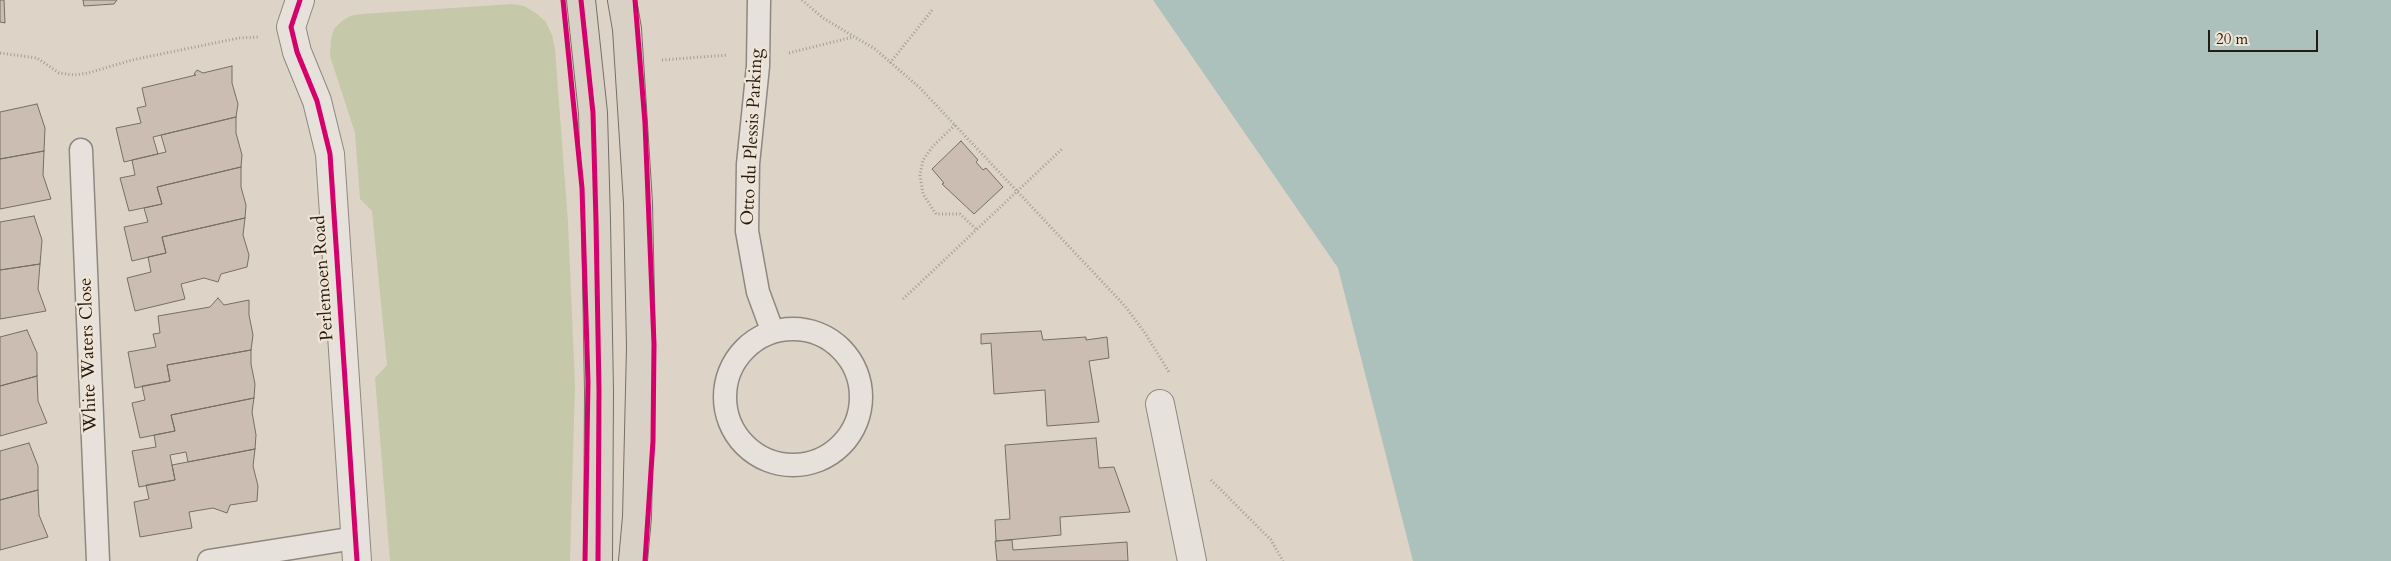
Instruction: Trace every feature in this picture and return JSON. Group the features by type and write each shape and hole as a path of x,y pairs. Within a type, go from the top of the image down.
{"main road":[{"path":"581,0 593,113 596,192 599,391 598,561"},
{"path":"622,0 627,29 638,203 641,328 633,561"}],"street":[{"name":"Perlemoen Road","path":"300,0 291,27 297,52 318,101 330,154 356,549"},
{"path":"1160,404 1192,561"}],"lane":[{"name":"Otto du Plessis Parking","path":"759,0 758,66 748,164 747,231 758,292 772,330"},
{"name":"White Waters Close","path":"81,150 98,561"},
{"path":"792,329 815,332 835,343 850,359 860,379 862,402 857,423 845,442 828,456 806,464 784,465 763,458 744,445 731,426 725,404 726,381 736,361 750,344 772,330 792,329"},
{"path":"209,561 356,549"}],"path":[{"path":"802,0 823,18 875,49 920,88 1124,306 1163,360 1172,378"},
{"path":"890,63 933,9"},
{"path":"0,52 37,58 59,73 74,75 132,60 239,38 260,37"},
{"path":"789,53 853,37"},
{"path":"660,60 734,54"},
{"path":"956,125 933,146 923,160 920,175 924,194 936,214 960,214 977,230"},
{"path":"903,299 1063,148"},
{"path":"1209,475 1212,484 1271,540 1283,561"}],"green space":[{"path":"512,4 524,6 546,22 552,35 555,49 568,222 575,385 570,561 390,561 375,378 387,365 372,211 360,199 355,133 330,56 331,38 334,29 350,16"}],"shaded area":[{"path":"1153,0 2391,0 2391,561 1413,561 1338,268"}],"building":[{"path":"0,0 4,0 5,23 0,22"},
{"path":"83,0 117,0 114,4 84,6"},
{"path":"232,66 232,83 238,104 236,117 153,137 158,154 124,162 116,128 141,123 137,108 146,106 142,88 196,75 194,74 197,70 203,73"},
{"path":"37,104 45,128 44,151 0,159 0,112"},
{"path":"236,117 236,133 242,155 241,167 157,187 162,204 129,211 120,178 135,175 132,160 166,152 161,135"},
{"path":"961,141 978,160 976,162 983,170 986,168 1003,187 974,214 942,184 944,183 932,169"},
{"path":"44,151 43,175 51,199 0,209 0,159"},
{"path":"241,167 241,187 246,205 245,218 162,237 166,253 132,261 124,227 148,222 144,208 162,204 157,187"},
{"path":"34,216 42,240 40,264 0,270 0,222"},
{"path":"245,218 243,235 249,255 247,267 221,274 218,282 204,278 181,284 185,299 135,311 127,278 151,272 148,257 166,253 162,237"},
{"path":"40,264 38,289 46,311 0,319 0,270"},
{"path":"218,298 224,305 249,300 249,315 253,335 251,350 167,365 170,381 135,388 128,352 156,347 153,334 160,333 158,316 210,307"},
{"path":"27,330 37,353 37,376 0,386 0,337"},
{"path":"1041,331 1043,340 1086,337 1086,340 1107,337 1109,358 1089,361 1099,422 1047,426 1045,390 994,394 991,343 981,344 981,334"},
{"path":"251,350 251,364 255,384 254,398 171,415 175,431 140,438 132,403 145,400 142,386 170,381 167,365"},
{"path":"37,376 38,401 47,423 0,436 0,386"},
{"path":"254,398 252,412 256,435 255,449 188,462 186,452 170,455 175,480 139,487 132,451 156,447 154,435 175,431 171,415"},
{"path":"1096,438 1099,468 1114,467 1130,512 1060,517 1061,535 996,541 995,520 1010,519 1005,445"},
{"path":"29,443 38,466 38,490 0,500 0,451"},
{"path":"255,449 253,466 258,486 257,501 230,505 227,513 213,508 189,512 192,528 140,537 134,502 149,499 146,485 175,480 172,465"},
{"path":"38,490 39,515 48,537 0,550 0,500"},
{"path":"1012,540 1013,550 1127,542 1128,561 997,561 995,541"}],"cycle path":[{"path":"300,0 291,27 297,52 317,101 330,154 357,561"},
{"path":"563,0 582,188 588,382 585,561"},
{"path":"581,0 593,113 599,391 598,561"},
{"path":"635,0 645,123 654,344 653,441 645,561"}]}
